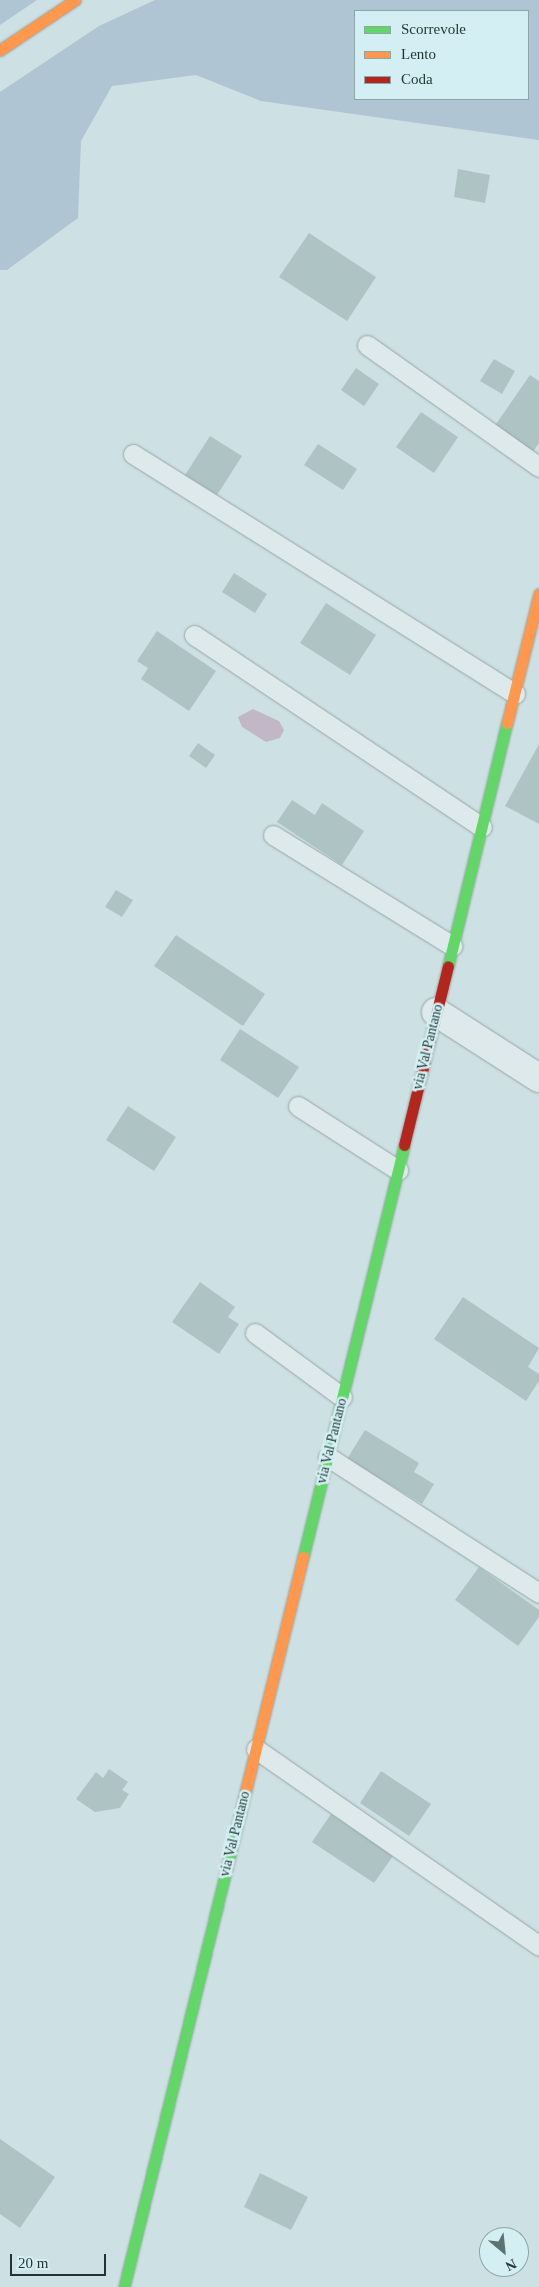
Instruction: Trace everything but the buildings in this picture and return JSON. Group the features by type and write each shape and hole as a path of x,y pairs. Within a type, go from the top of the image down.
{"street":[{"path":"0,50 75,0"},
{"name":"via Val Pantano","path":"124,2287 539,594"},
{"path":"436,1012 539,1078"}],"lane":[{"path":"368,345 539,467"},
{"path":"133,454 514,694"},
{"path":"194,635 482,828"},
{"path":"273,835 453,946"},
{"path":"298,1106 398,1170"},
{"path":"254,1333 342,1397"},
{"path":"328,1457 539,1593"},
{"path":"256,1749 539,1946"}],"shaded area":[{"path":"0,0 37,0 0,25"},
{"path":"155,0 539,0 539,140 261,101 196,75 112,86 81,141 78,218 7,270 0,270 0,92 99,26"},
{"path":"253,709 279,721 284,730 280,738 266,742 242,727 238,717"}],"traffic: fast":[{"path":"448,966 507,723"},
{"path":"303,1557 404,1145"},
{"path":"124,2287 246,1789"}],"traffic: slow":[{"path":"0,50 75,0"},
{"path":"507,723 539,594"},
{"path":"246,1789 303,1557"}],"traffic: jam":[{"path":"404,1145 448,966"}]}
